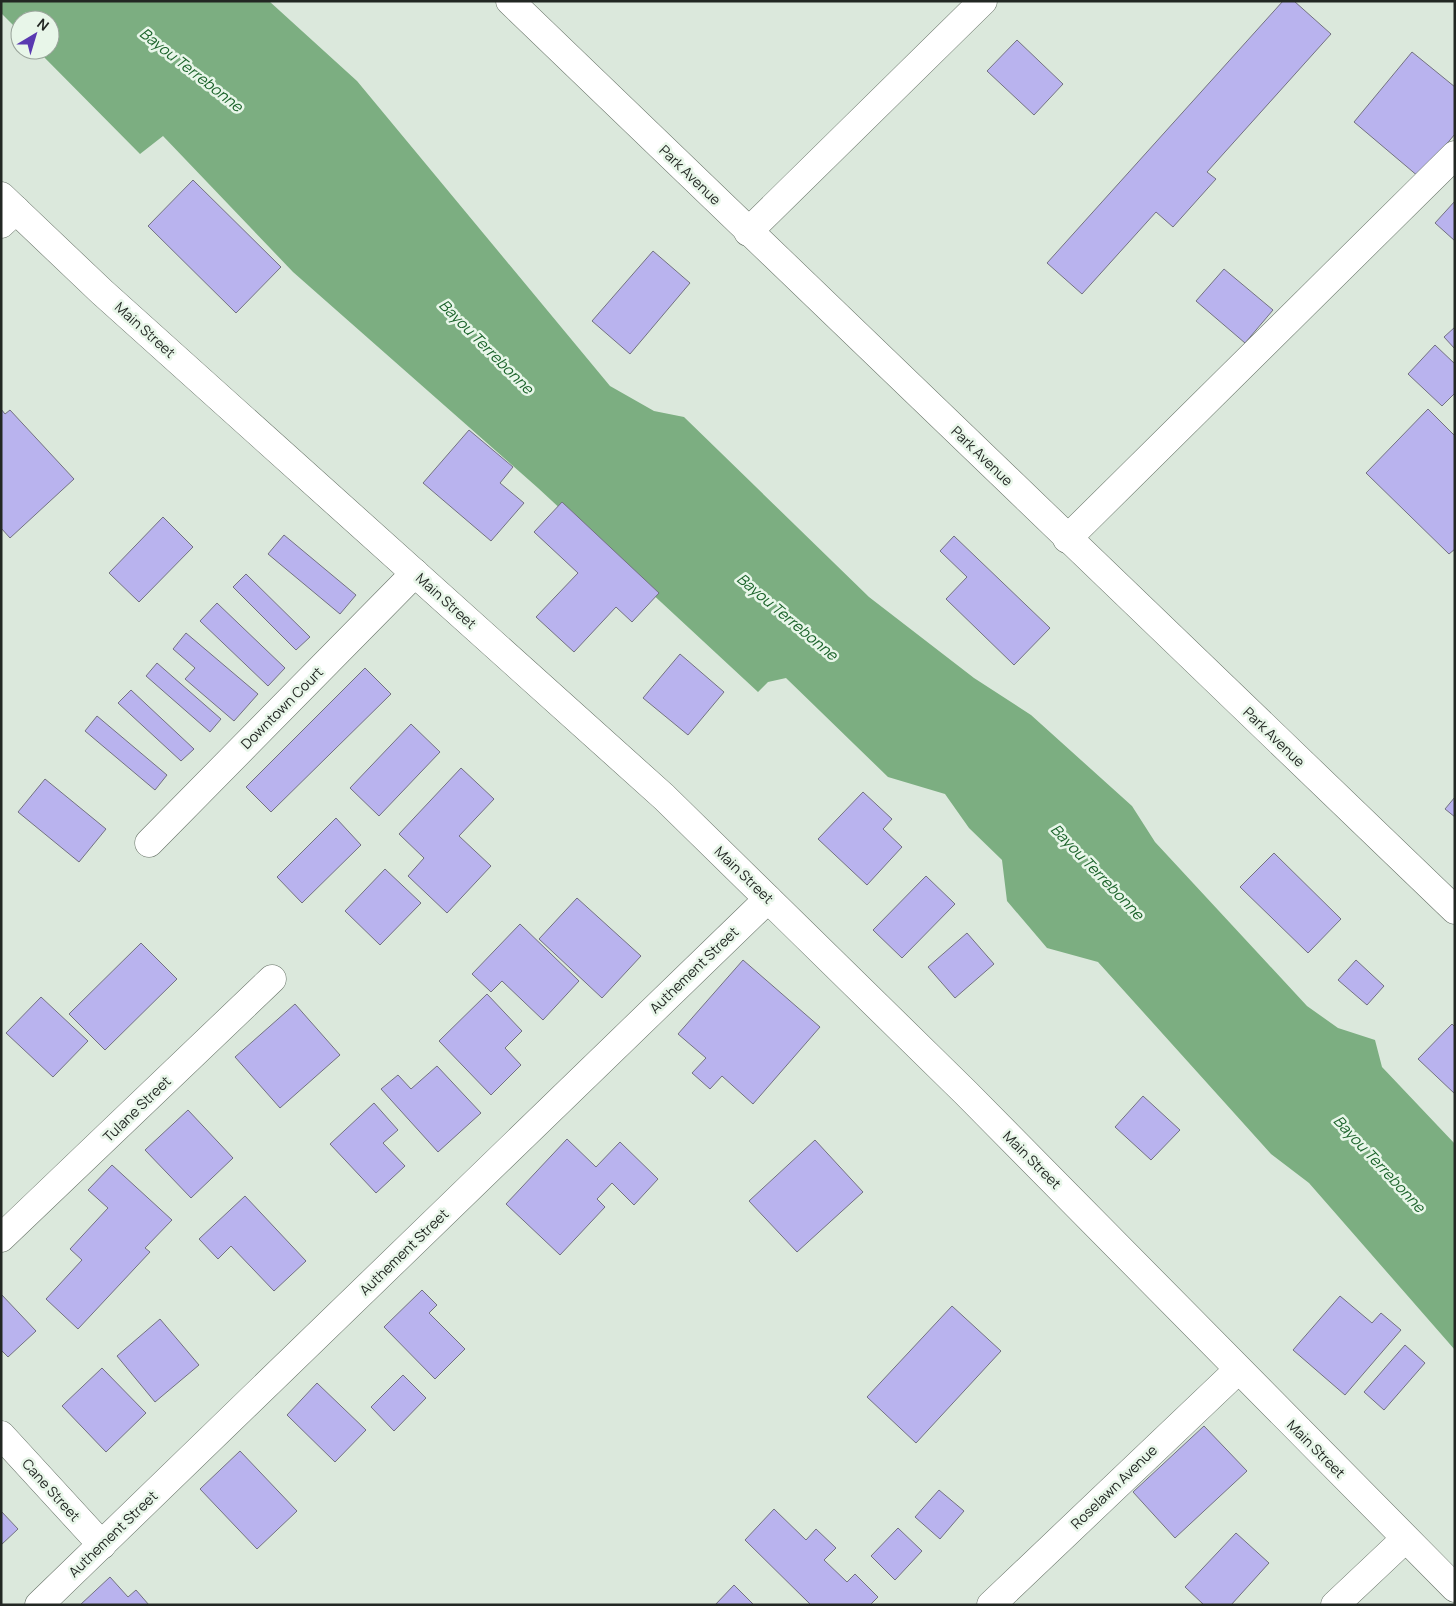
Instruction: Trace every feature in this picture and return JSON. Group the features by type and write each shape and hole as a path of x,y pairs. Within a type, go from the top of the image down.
{"main road":[{"name":"Park Avenue","path":"510,1 1067,539 1455,910"},
{"path":"748,232 983,1"},
{"path":"1067,539 1455,155"},
{"name":"Main Street","path":"6,210 102,292 664,797 966,1093 1404,1539 1455,1588"},
{"name":"Downtown Court","path":"149,843 415,573"},
{"name":"Authement Street","path":"38,1605 768,899"},
{"name":"Tulane Street","path":"1,1238 272,979"},
{"name":"Roselawn Avenue","path":"991,1605 1238,1370"},
{"name":"Cane Street","path":"1,1435 102,1545"},
{"path":"1335,1605 1404,1539"}],"water":[{"name":"Bayou Terrebonne","path":"1,1 269,1 357,81 610,386 654,411 684,417 869,597 974,678 1031,715 1132,806 1155,842 1307,1006 1338,1028 1375,1040 1382,1067 1455,1144 1455,1350 1309,1183 1271,1154 1098,962 1047,948 1007,901 1002,860 969,828 945,794 888,777 786,678 768,682 758,692 538,488 293,272 163,136 140,154 47,60 60,60 60,10 10,10 10,22 1,13"}],"building":[{"path":"1283,1 1294,1 1331,34 1207,172 1216,179 1173,227 1156,212 1082,294 1047,263"},
{"path":"1017,40 1063,84 1034,115 987,71"},
{"path":"1412,52 1455,87 1455,134 1419,177 1354,122"},
{"path":"193,180 281,267 236,313 148,226"},
{"path":"1455,201 1455,241 1435,223"},
{"path":"653,251 690,283 630,354 592,321"},
{"path":"1224,269 1273,310 1245,343 1196,301"},
{"path":"1455,327 1455,349 1444,337"},
{"path":"1435,345 1455,364 1455,393 1442,406 1408,374"},
{"path":"1,409 5,414 10,410 74,479 10,538 1,528"},
{"path":"1428,409 1455,436 1455,549 1449,554 1366,473"},
{"path":"469,430 513,467 500,483 524,503 491,541 423,483"},
{"path":"562,502 659,593 632,622 616,607 574,652 536,617 578,573 534,532"},
{"path":"163,517 193,547 139,602 109,573"},
{"path":"284,535 356,595 340,614 268,554"},
{"path":"954,536 1050,628 1014,665 946,599 967,577 940,551"},
{"path":"246,574 310,637 296,650 233,587"},
{"path":"217,603 285,668 268,686 200,621"},
{"path":"186,633 258,694 234,721 185,679 195,668 173,649"},
{"path":"680,654 724,692 688,735 643,698"},
{"path":"157,663 221,719 210,732 146,676"},
{"path":"365,668 391,694 271,812 246,787"},
{"path":"131,690 194,749 181,761 118,703"},
{"path":"97,716 167,775 155,790 85,731"},
{"path":"411,724 440,752 379,816 350,788"},
{"path":"461,768 494,799 459,836 491,866 447,913 408,876 424,858 399,834"},
{"path":"45,779 106,829 79,862 18,812"},
{"path":"863,792 892,819 883,829 902,847 867,885 818,839"},
{"path":"1455,797 1455,817 1445,809"},
{"path":"336,818 361,845 302,903 277,877"},
{"path":"1274,853 1341,919 1308,953 1240,887"},
{"path":"385,869 421,903 380,945 345,911"},
{"path":"926,876 955,904 902,958 873,930"},
{"path":"577,898 641,956 602,998 539,939"},
{"path":"520,924 579,981 543,1020 502,981 491,992 472,974"},
{"path":"967,933 994,964 955,998 928,967"},
{"path":"141,943 177,979 105,1050 69,1014"},
{"path":"743,960 820,1027 753,1104 722,1076 710,1089 692,1073 706,1058 678,1034"},
{"path":"1356,960 1384,986 1367,1005 1338,980"},
{"path":"487,994 522,1031 505,1048 521,1065 491,1095 439,1041"},
{"path":"41,997 88,1041 53,1077 6,1033"},
{"path":"295,1004 340,1055 280,1108 235,1057"},
{"path":"1452,1024 1455,1027 1455,1094 1418,1059"},
{"path":"437,1066 481,1113 438,1152 381,1089 398,1075 411,1089"},
{"path":"1143,1096 1180,1130 1151,1160 1115,1127"},
{"path":"374,1103 398,1130 383,1143 405,1166 376,1193 330,1144"},
{"path":"188,1110 233,1158 191,1198 145,1150"},
{"path":"567,1139 596,1167 620,1142 658,1179 634,1205 612,1183 597,1199 605,1207 560,1255 506,1204"},
{"path":"815,1140 863,1192 797,1252 749,1201"},
{"path":"112,1165 172,1220 145,1248 150,1252 78,1329 46,1299 82,1260 70,1249 108,1208 88,1190"},
{"path":"245,1196 306,1261 274,1291 231,1246 218,1259 199,1239"},
{"path":"422,1290 437,1305 429,1313 465,1349 435,1379 384,1327"},
{"path":"1,1294 36,1331 8,1357 1,1350"},
{"path":"1340,1296 1372,1323 1381,1313 1401,1330 1345,1395 1293,1350"},
{"path":"952,1306 1001,1351 916,1443 867,1397"},
{"path":"160,1319 199,1365 155,1402 117,1356"},
{"path":"1405,1345 1425,1363 1384,1410 1364,1392"},
{"path":"102,1368 146,1413 106,1452 62,1406"},
{"path":"403,1375 426,1398 394,1431 371,1407"},
{"path":"317,1383 366,1430 335,1462 287,1415"},
{"path":"1204,1426 1247,1471 1175,1538 1133,1492"},
{"path":"240,1451 297,1511 257,1549 200,1489"},
{"path":"939,1490 964,1511 940,1539 915,1517"},
{"path":"774,1509 806,1540 816,1529 836,1548 824,1560 847,1582 855,1574 878,1597 870,1605 811,1605 745,1540"},
{"path":"1,1511 18,1529 1,1545"},
{"path":"898,1528 922,1551 895,1580 871,1556"},
{"path":"1236,1533 1269,1563 1231,1605 1204,1605 1185,1587"},
{"path":"110,1577 128,1597 136,1590 149,1605 80,1605"},
{"path":"734,1585 754,1605 715,1605"}]}
